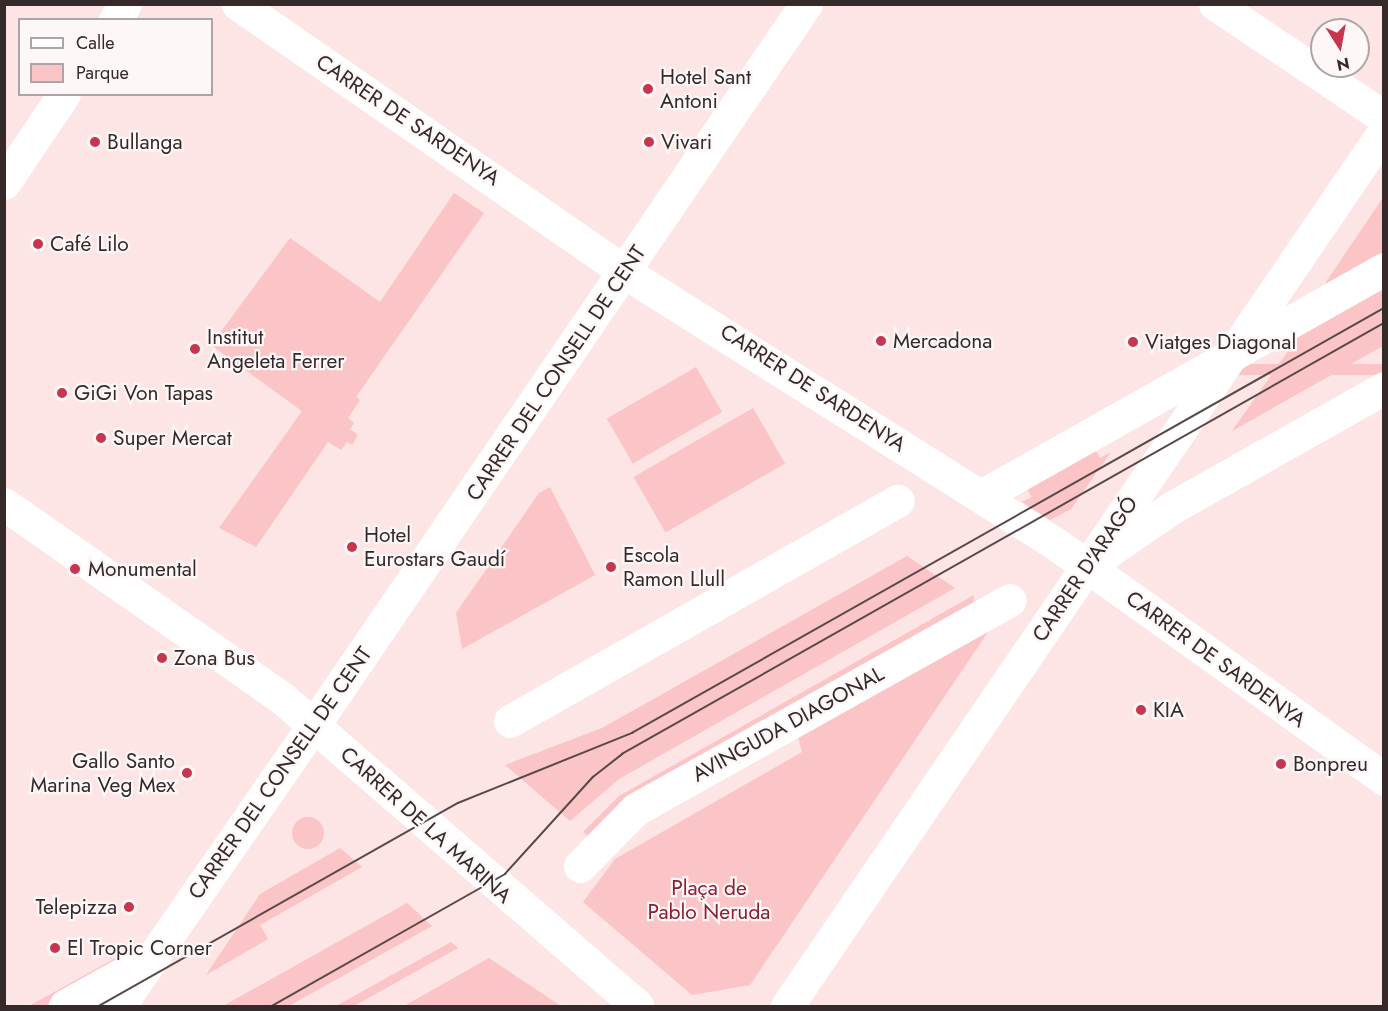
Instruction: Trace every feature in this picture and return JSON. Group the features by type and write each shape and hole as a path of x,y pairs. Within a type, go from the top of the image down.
{"street":[{"path":"115,18 124,4"},
{"name":"CARRER DE SARDENYA","path":"238,4 626,273 983,495 1087,566 1383,779"},
{"name":"CARRER DEL CONSELL DE CENT","path":"119,1006 626,273 806,4"},
{"path":"1215,4 1383,117"},
{"path":"4,183 63,96"},
{"name":"CARRER D'ARAGÓ","path":"787,1006 1087,566 1239,350 1383,131"},
{"path":"983,495 1383,269"},
{"path":"1087,566 1173,507 1383,388"},
{"path":"510,721 898,501"},
{"name":"CARRER DE LA MARINA","path":"4,504 228,657 313,726 637,1006"},
{"name":"AVINGUDA DIAGONAL","path":"580,866 636,809 1010,600"},
{"path":"65,1006 151,958"}],"green space":[{"path":"454,193 484,213 356,397 360,400 348,418 354,423 350,429 358,435 352,445 347,442 341,450 328,442 256,547 219,528 302,411 211,345 290,238 380,302"},
{"path":"1382,199 1383,258 1324,285"},
{"path":"1383,282 1383,346 1232,431 1305,327"},
{"path":"1194,364 1383,364 1383,375 1194,375"},
{"path":"696,367 722,412 633,464 607,418"},
{"path":"753,408 785,463 665,532 633,477"},
{"path":"1093,446 1100,458 1111,452 1071,509 1050,520 1022,502 1032,497 1025,486"},
{"path":"550,487 595,575 462,649 456,613 539,493"},
{"path":"907,556 955,588 619,779 570,821 505,765 602,728"},
{"path":"974,595 973,607 590,838 583,832 619,796"},
{"name":"Plaça de Pablo Neruda","path":"984,629 988,632 750,985 692,995 583,902 615,859 802,752 797,733"},
{"path":"308,817 319,822 324,833 319,844 308,849 297,844 292,833 297,822"},
{"path":"340,848 362,867 260,925 268,939 206,975 260,894"},
{"path":"407,903 432,926 289,1006 223,1006"},
{"path":"451,942 458,948 354,1006 336,1006"},
{"path":"132,949 121,964 45,1006 29,1006"},
{"path":"489,958 561,1006 404,1006"}],"tram line":[{"path":"99,1006 458,803 632,733 1384,308"},
{"path":"272,1006 505,874 593,777 622,754 1384,323"}],"place":[{"name":"Hotel Sant Antoni","path":"648,89"},
{"name":"Bullanga","path":"95,142"},
{"name":"Vivari","path":"649,142"},
{"name":"Café Lilo","path":"38,244"},
{"name":"Mercadona","path":"881,341"},
{"name":"Viatges Diagonal","path":"1133,342"},
{"name":"Institut Angeleta Ferrer","path":"195,349"},
{"name":"GiGi Von Tapas","path":"62,393"},
{"name":"Super Mercat","path":"101,438"},
{"name":"Hotel Eurostars Gaudí","path":"352,547"},
{"name":"Escola Ramon Llull","path":"611,567"},
{"name":"Monumental","path":"75,569"},
{"name":"Zona Bus","path":"162,658"},
{"name":"KIA","path":"1141,710"},
{"name":"Bonpreu","path":"1281,764"},
{"name":"Gallo Santo Marina Veg Mex","path":"187,773"},
{"name":"Telepizza","path":"129,907"},
{"name":"El Tropic Corner","path":"55,948"}]}
